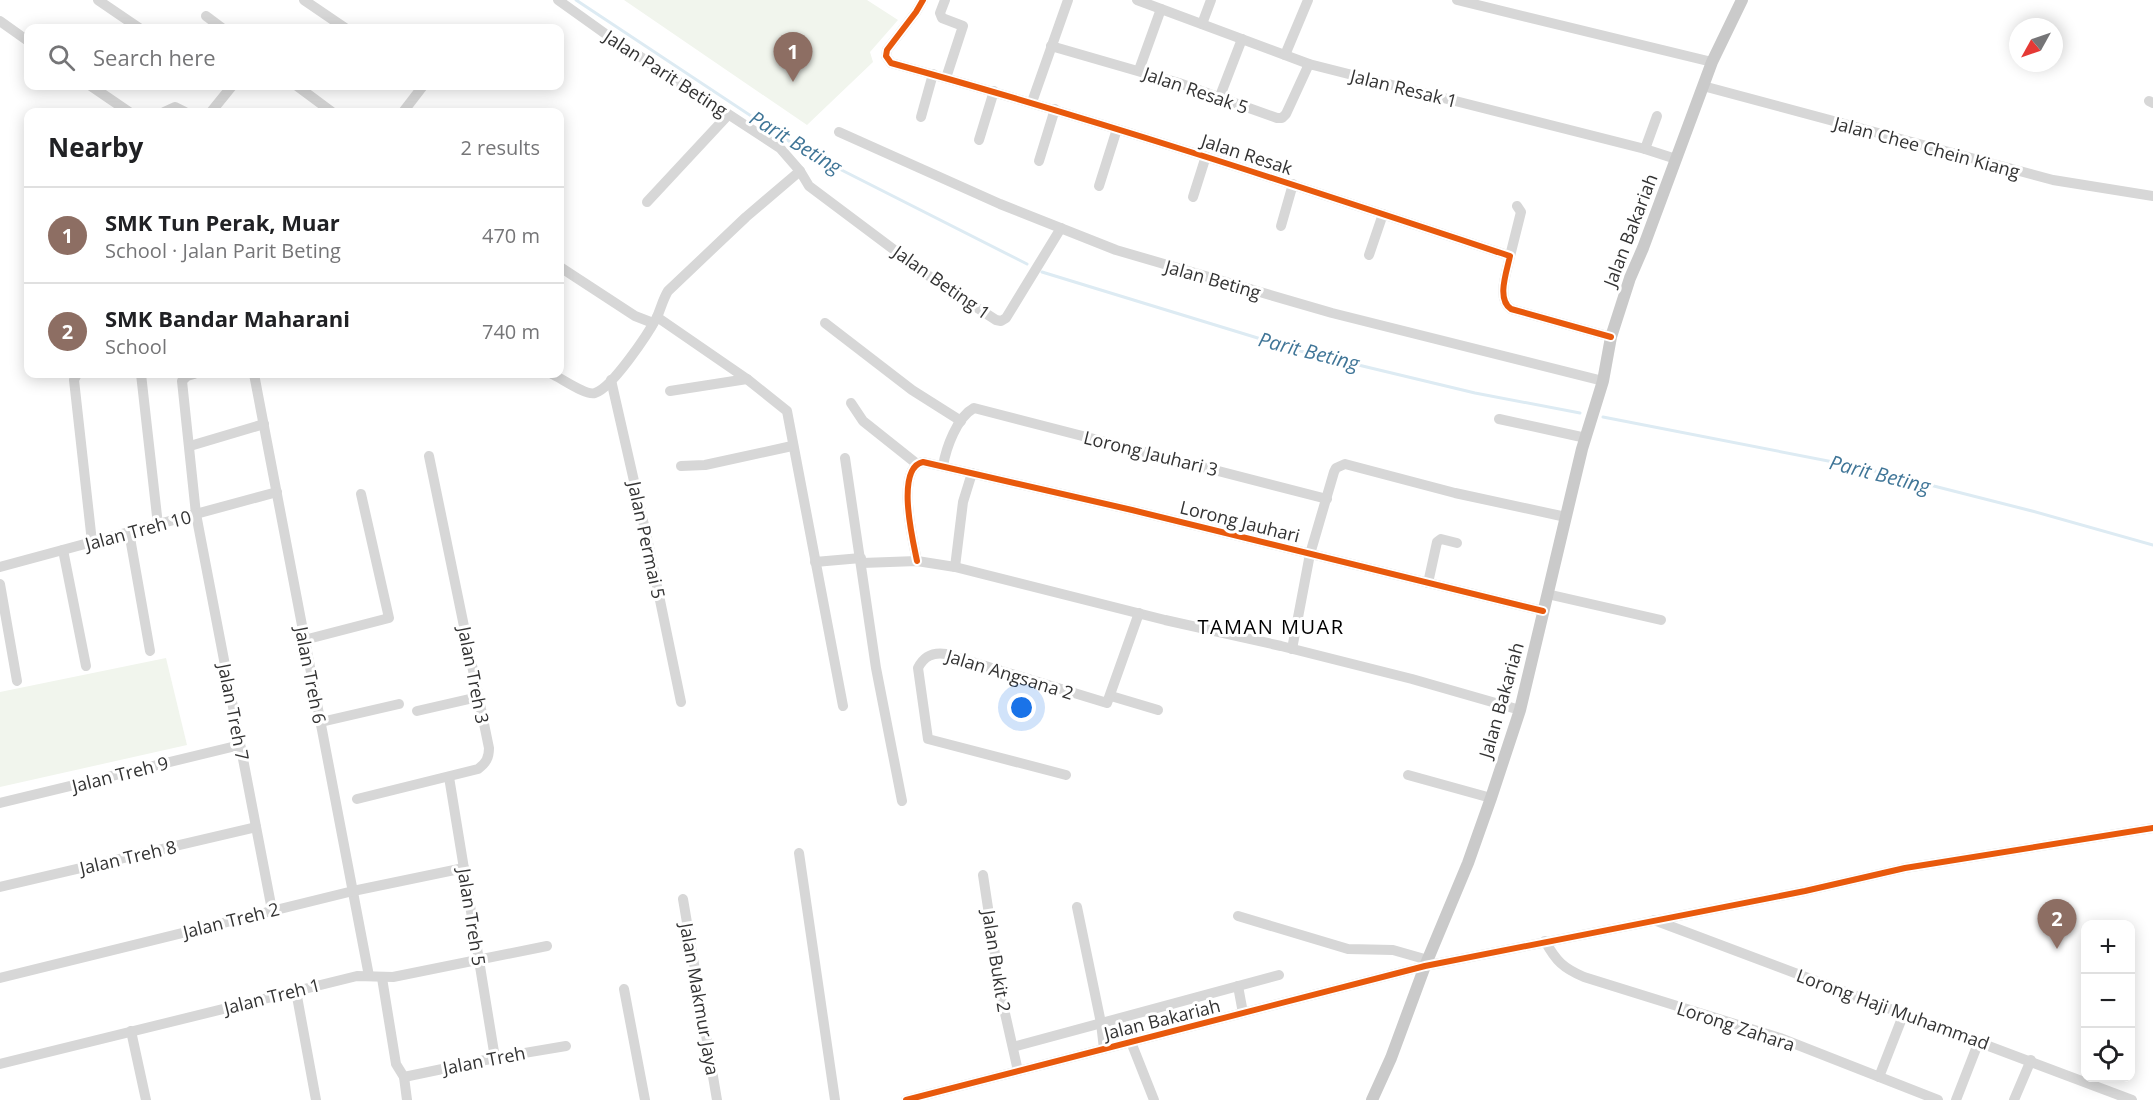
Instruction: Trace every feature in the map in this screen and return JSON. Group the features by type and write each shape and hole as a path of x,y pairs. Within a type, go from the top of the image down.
{"main road":[{"name":"Jalan Bakariah","path":"1426,963 1468,863 1520,710 1566,517 1603,381 1611,337 1630,278 1702,86 1742,0"},
{"path":"1372,1100 1426,963"}],"street":[{"path":"98,0 133,24"},
{"path":"304,0 339,24"},
{"name":"Jalan Parit Beting","path":"558,0 607,35 780,148 800,171"},
{"name":"Jalan Resak","path":"922,0 916,12 890,46 886,56 891,63 1032,102 1206,156 1510,256"},
{"path":"945,0 940,13 942,18 963,26 946,78"},
{"path":"1032,102 1068,0"},
{"name":"Jalan Resak 1","path":"1137,0 1309,64 1645,149 1676,159"},
{"path":"1202,24 1211,0"},
{"path":"1285,55 1308,0"},
{"path":"1457,0 1712,62"},
{"path":"1139,70 1161,9"},
{"path":"206,16 217,24"},
{"path":"0,21 24,38"},
{"path":"1220,96 1242,39"},
{"name":"Jalan Resak 5","path":"1051,46 1139,70 1282,118 1289,110 1309,64"},
{"path":"921,117 933,74"},
{"name":"Jalan Chee Chein Kiang","path":"1702,86 2053,180 2153,196"},
{"path":"97,90 123,108"},
{"path":"214,108 229,90"},
{"path":"302,90 327,108"},
{"path":"407,108 420,90"},
{"path":"979,140 994,91"},
{"path":"1039,160 1055,109"},
{"path":"647,202 728,114"},
{"path":"1645,149 1657,116"},
{"path":"1099,186 1117,129"},
{"name":"Jalan Beting","path":"839,132 1000,204 1116,250 1208,278 1454,345 1603,381"},
{"path":"1193,197 1206,156"},
{"path":"559,378 587,393 595,393 611,380 629,361 655,320 662,301 677,282 746,217 800,171"},
{"name":"Jalan Beting 1","path":"800,171 809,186 933,279 999,321 1006,318 1061,228"},
{"path":"1281,226 1293,184"},
{"path":"1517,206 1521,212 1503,296 1506,306 1611,337"},
{"path":"1369,255 1383,214"},
{"path":"564,270 635,316 655,320 747,379 787,411 843,706"},
{"path":"825,323 912,390 961,421 946,448 943,466"},
{"path":"75,378 92,542"},
{"path":"141,378 158,525"},
{"name":"Jalan Treh 7","path":"185,378 182,381 196,514 272,910"},
{"name":"Jalan Treh 6","path":"255,378 369,976"},
{"path":"670,391 747,379"},
{"name":"Jalan Permai 5","path":"611,380 681,702"},
{"path":"851,404 863,421 917,464 912,471 907,503 917,561"},
{"name":"Lorong Jauhari 3","path":"961,421 974,408 1327,499"},
{"path":"1498,419 1586,438"},
{"path":"190,446 264,424"},
{"path":"681,466 705,465 792,446"},
{"name":"Jalan Treh 3","path":"357,799 478,769 489,757 429,456"},
{"path":"846,458 876,668 902,801"},
{"name":"Lorong Jauhari","path":"917,464 920,462 943,466 1543,611"},
{"path":"1292,649 1310,554 1336,468 1345,464 1455,493 1566,517"},
{"path":"955,567 963,502 972,473"},
{"name":"Jalan Treh 10","path":"0,567 277,492"},
{"path":"304,639 389,618 361,494"},
{"path":"129,532 150,651"},
{"path":"1428,583 1437,542 1441,539 1457,543"},
{"path":"63,550 86,666"},
{"path":"815,562 917,561 955,567 1412,679 1520,710"},
{"path":"0,584 17,681"},
{"path":"1547,594 1662,620"},
{"path":"1139,613 1109,700 1158,710"},
{"name":"Jalan Angsana 2","path":"1066,775 928,739 918,668 926,657 938,652 1109,700"},
{"path":"417,711 478,697"},
{"path":"321,722 399,704"},
{"name":"Jalan Treh 9","path":"0,803 240,745"},
{"path":"1408,775 1491,798"},
{"name":"Jalan Treh 5","path":"449,777 495,1058"},
{"name":"Jalan Treh 8","path":"0,887 256,826"},
{"path":"1238,916 1348,949 1393,950 1426,963 1805,891 1905,868 2153,828"},
{"path":"799,853 835,1100"},
{"name":"Jalan Treh 2","path":"0,978 272,910 464,868"},
{"name":"Jalan Bukit 2","path":"983,875 1002,999 1018,1071"},
{"name":"Jalan Makmur Jaya","path":"683,899 717,1100"},
{"path":"1077,907 1101,1023 1104,1049"},
{"name":"Lorong Haji Muhammad","path":"1654,920 2031,1060 2132,1100"},
{"name":"Lorong Zahara","path":"1545,941 1555,959 1569,971 1780,1038 1938,1100"},
{"name":"Jalan Treh 1","path":"0,1064 357,976 381,978 547,946"},
{"name":"Jalan Bakariah","path":"906,1100 1426,963"},
{"path":"1013,1047 1279,975"},
{"path":"381,978 396,1064 404,1077 407,1100"},
{"path":"1238,986 1243,1013"},
{"path":"624,990 645,1100"},
{"path":"296,991 316,1100"},
{"path":"1879,1077 1904,1013"},
{"path":"131,1031 146,1100"},
{"path":"1956,1100 1980,1041"},
{"path":"1131,1042 1154,1100"},
{"name":"Jalan Treh","path":"404,1077 566,1046"},
{"path":"2014,1100 2031,1060"}],"shaded area":[{"path":"624,0 867,0 898,20 870,52 873,62 807,125"},
{"path":"166,658 187,745 0,787 0,692"}],"waterway":[{"name":"Parit Beting","path":"576,0 804,151 1027,264"},
{"name":"Parit Beting","path":"1042,272 1300,351 1475,393 1580,413"},
{"name":"Parit Beting","path":"1603,417 1859,467 2032,511 2153,545"}],"cycle path":[{"path":"923,0 887,50 886,56 891,63 1124,131 1510,256 1503,292 1504,299 1511,309 1611,337"},
{"path":"917,561 910,522 908,491 910,477 915,467 923,462 1132,510 1543,611"},
{"path":"906,1100 1425,966 1805,891 1905,868 2153,828"}],"place":[{"name":"SMK Tun Perak, Muar","path":"793,82"},
{"name":"SMK Bandar Maharani","path":"2057,949"}],"district":[{"name":"TAMAN MUAR","path":"1271,626"}]}
